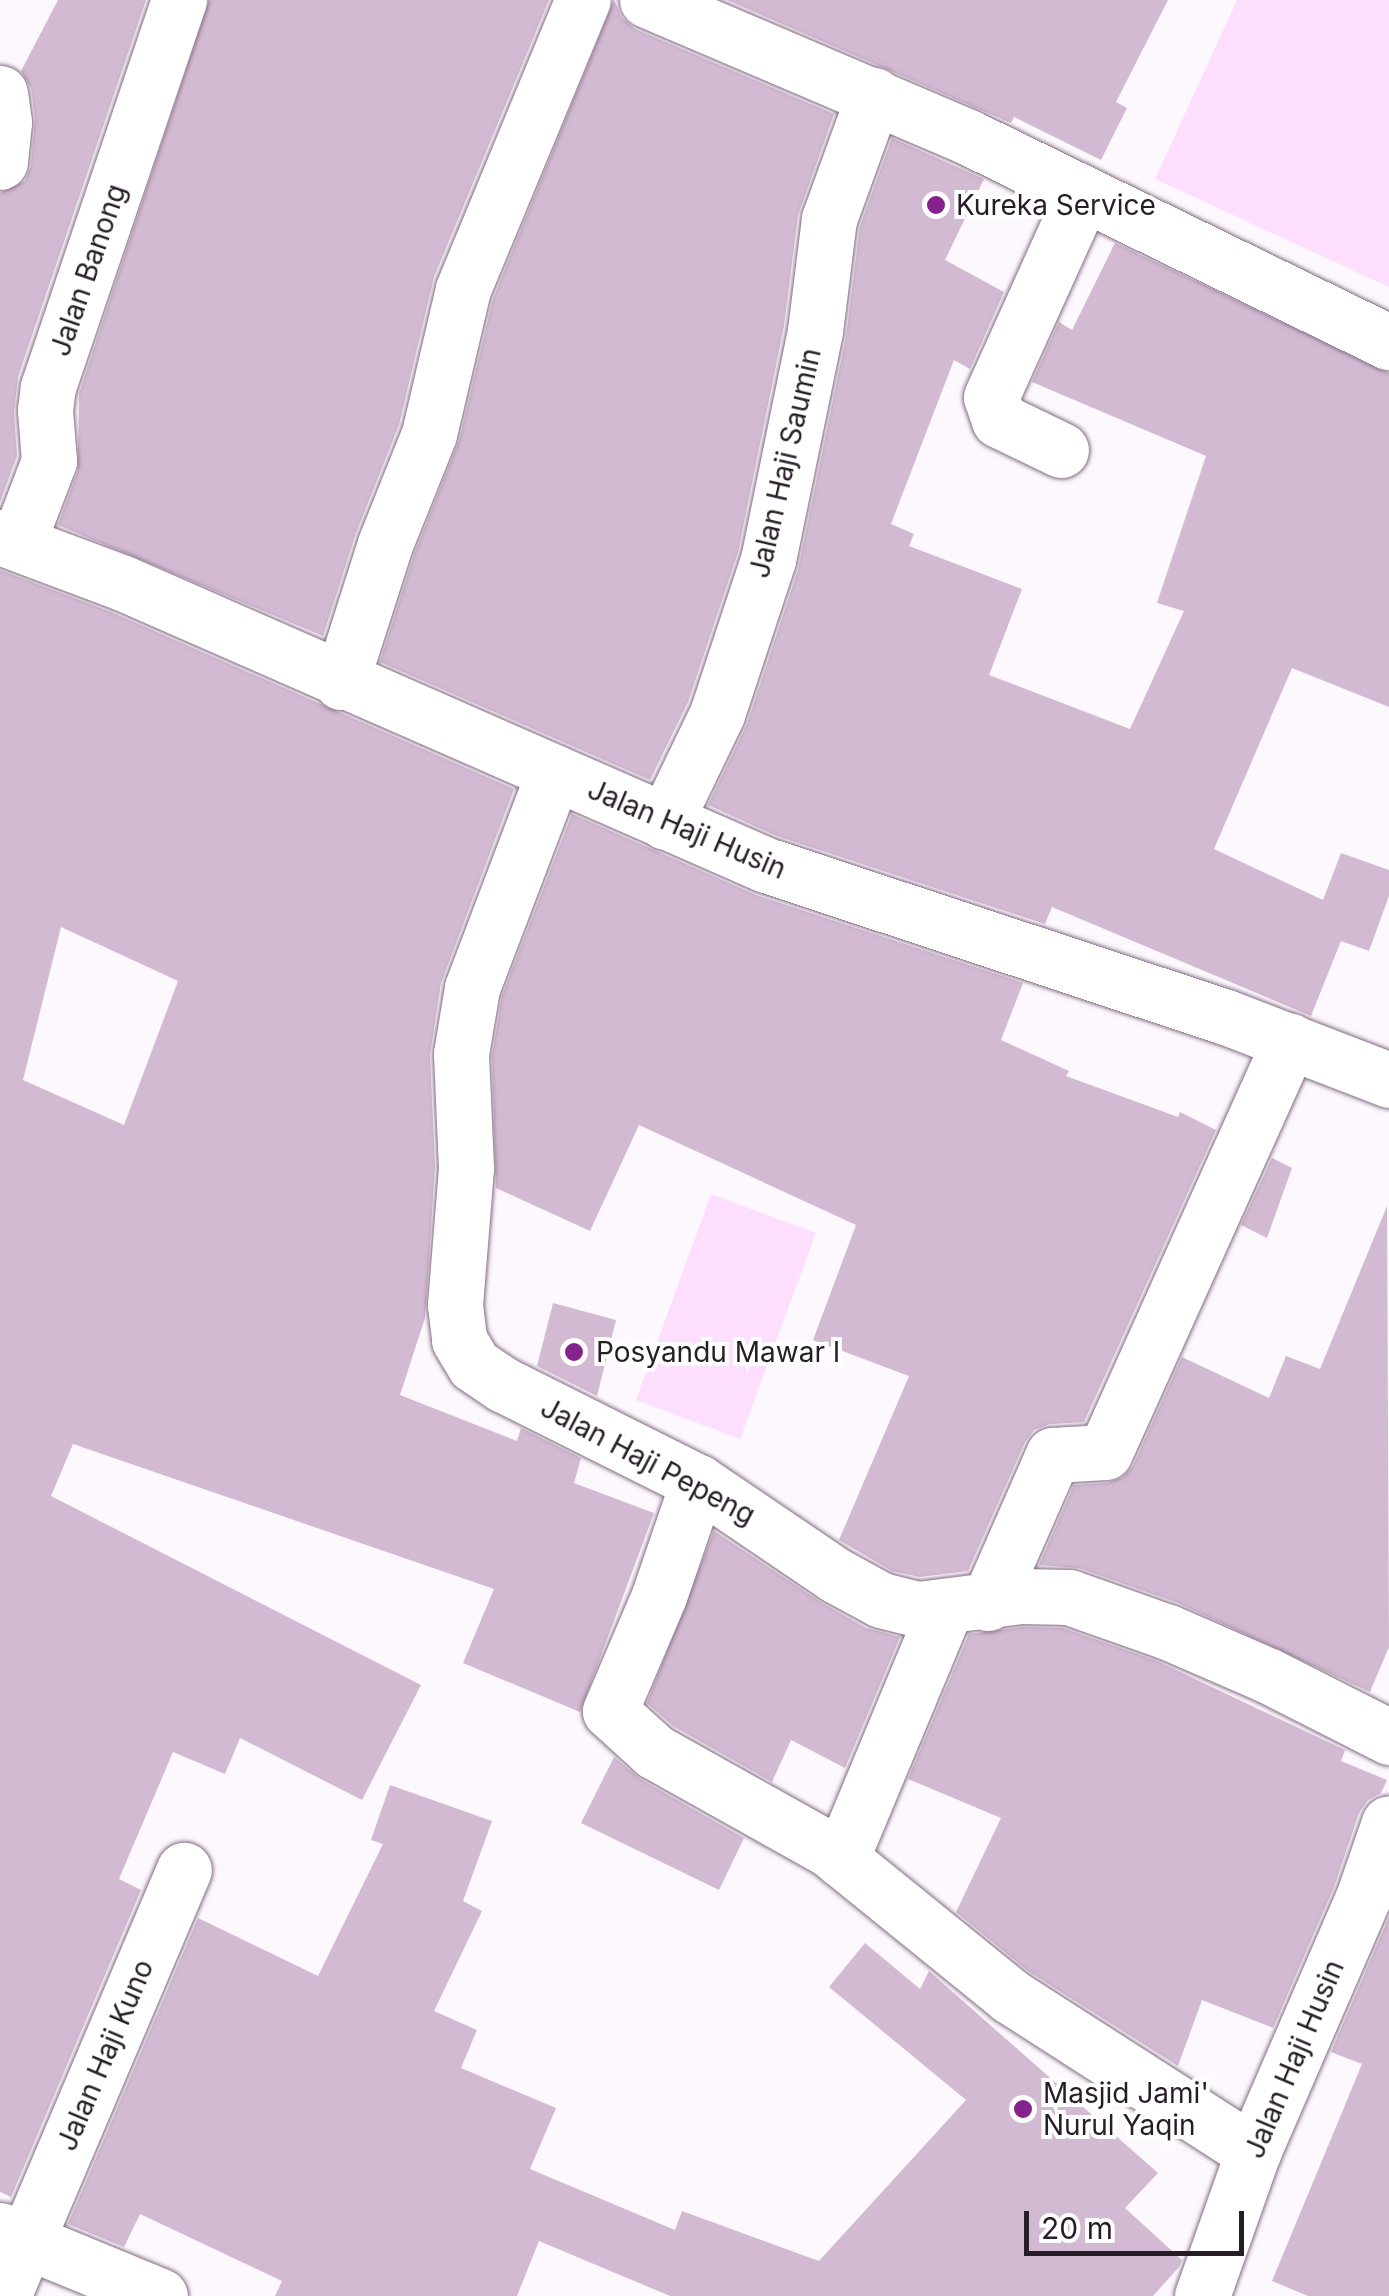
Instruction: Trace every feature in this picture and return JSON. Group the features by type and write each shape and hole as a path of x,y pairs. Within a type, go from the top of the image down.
{"street":[{"name":"Jalan Banong","path":"9,540 49,461 45,410 48,387 179,0"},
{"path":"342,682 385,544 430,434 463,289 522,139 583,0"},
{"path":"647,0 874,94 1389,342"},
{"path":"0,94 4,138 0,162"},
{"name":"Jalan Haji Saumin","path":"664,822 717,714 768,560 814,331 829,219 874,94"},
{"path":"1062,450 999,420 991,396 1092,200"},
{"name":"Jalan Haji Husin","path":"9,540 123,583 766,865 1388,1076"},
{"name":"Jalan Haji Pepeng","path":"554,772 472,988 461,1054 466,1168 457,1252 459,1340 474,1365 504,1386 698,1482 882,1600 918,1609 1035,1595 1068,1597 1236,1661 1389,1738"},
{"path":"840,1859 967,1605 1053,1456 1105,1452 1290,1041"},
{"path":"698,1482 659,1596 610,1711 655,1752 840,1859 1010,1996 1253,2152"},
{"name":"Jalan Haji Husin","path":"1202,2296 1253,2152 1364,1898 1389,1824"},
{"name":"Jalan Haji Kuno","path":"2,2296 13,2235 184,1870"},
{"path":"13,2235 160,2296"}],"shaded area":[{"path":"1237,0 1389,0 1389,287 1155,179"},
{"path":"711,1194 816,1233 740,1439 636,1400"}],"building":[{"path":"58,0 146,0 18,377 14,412 17,456 0,502 0,193 25,181 31,166 35,118 31,88 21,71"},
{"path":"209,0 549,0 434,277 399,425 356,533 323,636 58,525 78,471 79,394"},
{"path":"614,0 622,18 635,29 834,114 798,215 784,326 738,552 688,702 650,780 380,662 414,555 459,441 493,299"},
{"path":"727,0 1168,0 1116,102 1127,108 1101,160 1014,117 1011,123"},
{"path":"892,138 984,179 945,260 1004,292 970,369 954,360 891,524 914,534 909,546 1022,589 989,675 1130,729 1184,611 1157,603 1206,456 1032,382 1059,322 1072,330 1115,243 1389,373 1389,707 1292,668 1214,849 1323,900 1341,853 1389,870 1389,896 1369,951 1341,941 1311,1016 1052,907 1045,924 777,836 708,805 747,724 798,570 846,337 860,226"},
{"path":"0,570 111,612 514,789 441,983 430,1055 435,1167 425,1318 400,1395 517,1441 521,1428 581,1458 574,1483 654,1513 580,1712 463,1663 494,1589 73,1444 51,1496 421,1685 362,1800 240,1738 225,1774 173,1752 119,1879 141,1890 11,2197 0,2192","holes":["61,927 178,981 124,1125 23,1080"]},
{"path":"572,814 756,895 1023,983 1001,1040 1069,1071 1066,1076 1178,1117 1180,1112 1216,1130 1084,1422 1050,1424 1034,1430 1025,1442 968,1571 920,1577 892,1571 839,1540 909,1376 813,1340 856,1225 639,1125 590,1231 496,1188 492,1056 502,996"},
{"path":"1272,1158 1292,1168 1267,1238 1241,1225"},
{"path":"1387,1206 1389,1647 1370,1692 1178,1603 1079,1568 1039,1565 1074,1485 1108,1483 1123,1477 1133,1466 1182,1357 1269,1398 1286,1356 1320,1369"},
{"name":"Posyandu Mawar I","path":"553,1303 616,1320 597,1396 537,1366"},
{"path":"714,1531 822,1603 866,1628 900,1637 845,1768 791,1740 772,1782 673,1726 647,1703"},
{"path":"1023,1627 1063,1628 1157,1661 1345,1750 1341,1761 1387,1780 1381,1793 1368,1800 1359,1813 1334,1887 1273,2028 1202,2000 1178,2066 1028,1971 956,1912 1001,1818 908,1779 969,1634"},
{"path":"614,1757 640,1779 744,1838 719,1890 581,1823"},
{"path":"390,1785 492,1821 463,1901 482,1911 434,2011 477,2030 461,2068 556,2108 530,2169 675,2230 682,2211 819,2261 966,2100 829,1987 865,1943 920,1989 929,1971 1158,2173 1125,2208 1182,2260 1179,2267 1153,2296 670,2296 539,2241 517,2296 275,2296 282,2281 140,2214 124,2247 68,2224 198,1918 318,1976 383,1844 371,1840"},
{"path":"1389,1917 1389,2296 1308,2296 1272,2281 1362,2064 1331,2052"}],"place":[{"name":"Kureka Service","path":"936,205"},
{"name":"Posyandu Mawar I","path":"574,1352"},
{"name":"Masjid Jami' Nurul Yaqin","path":"1023,2109"}]}
